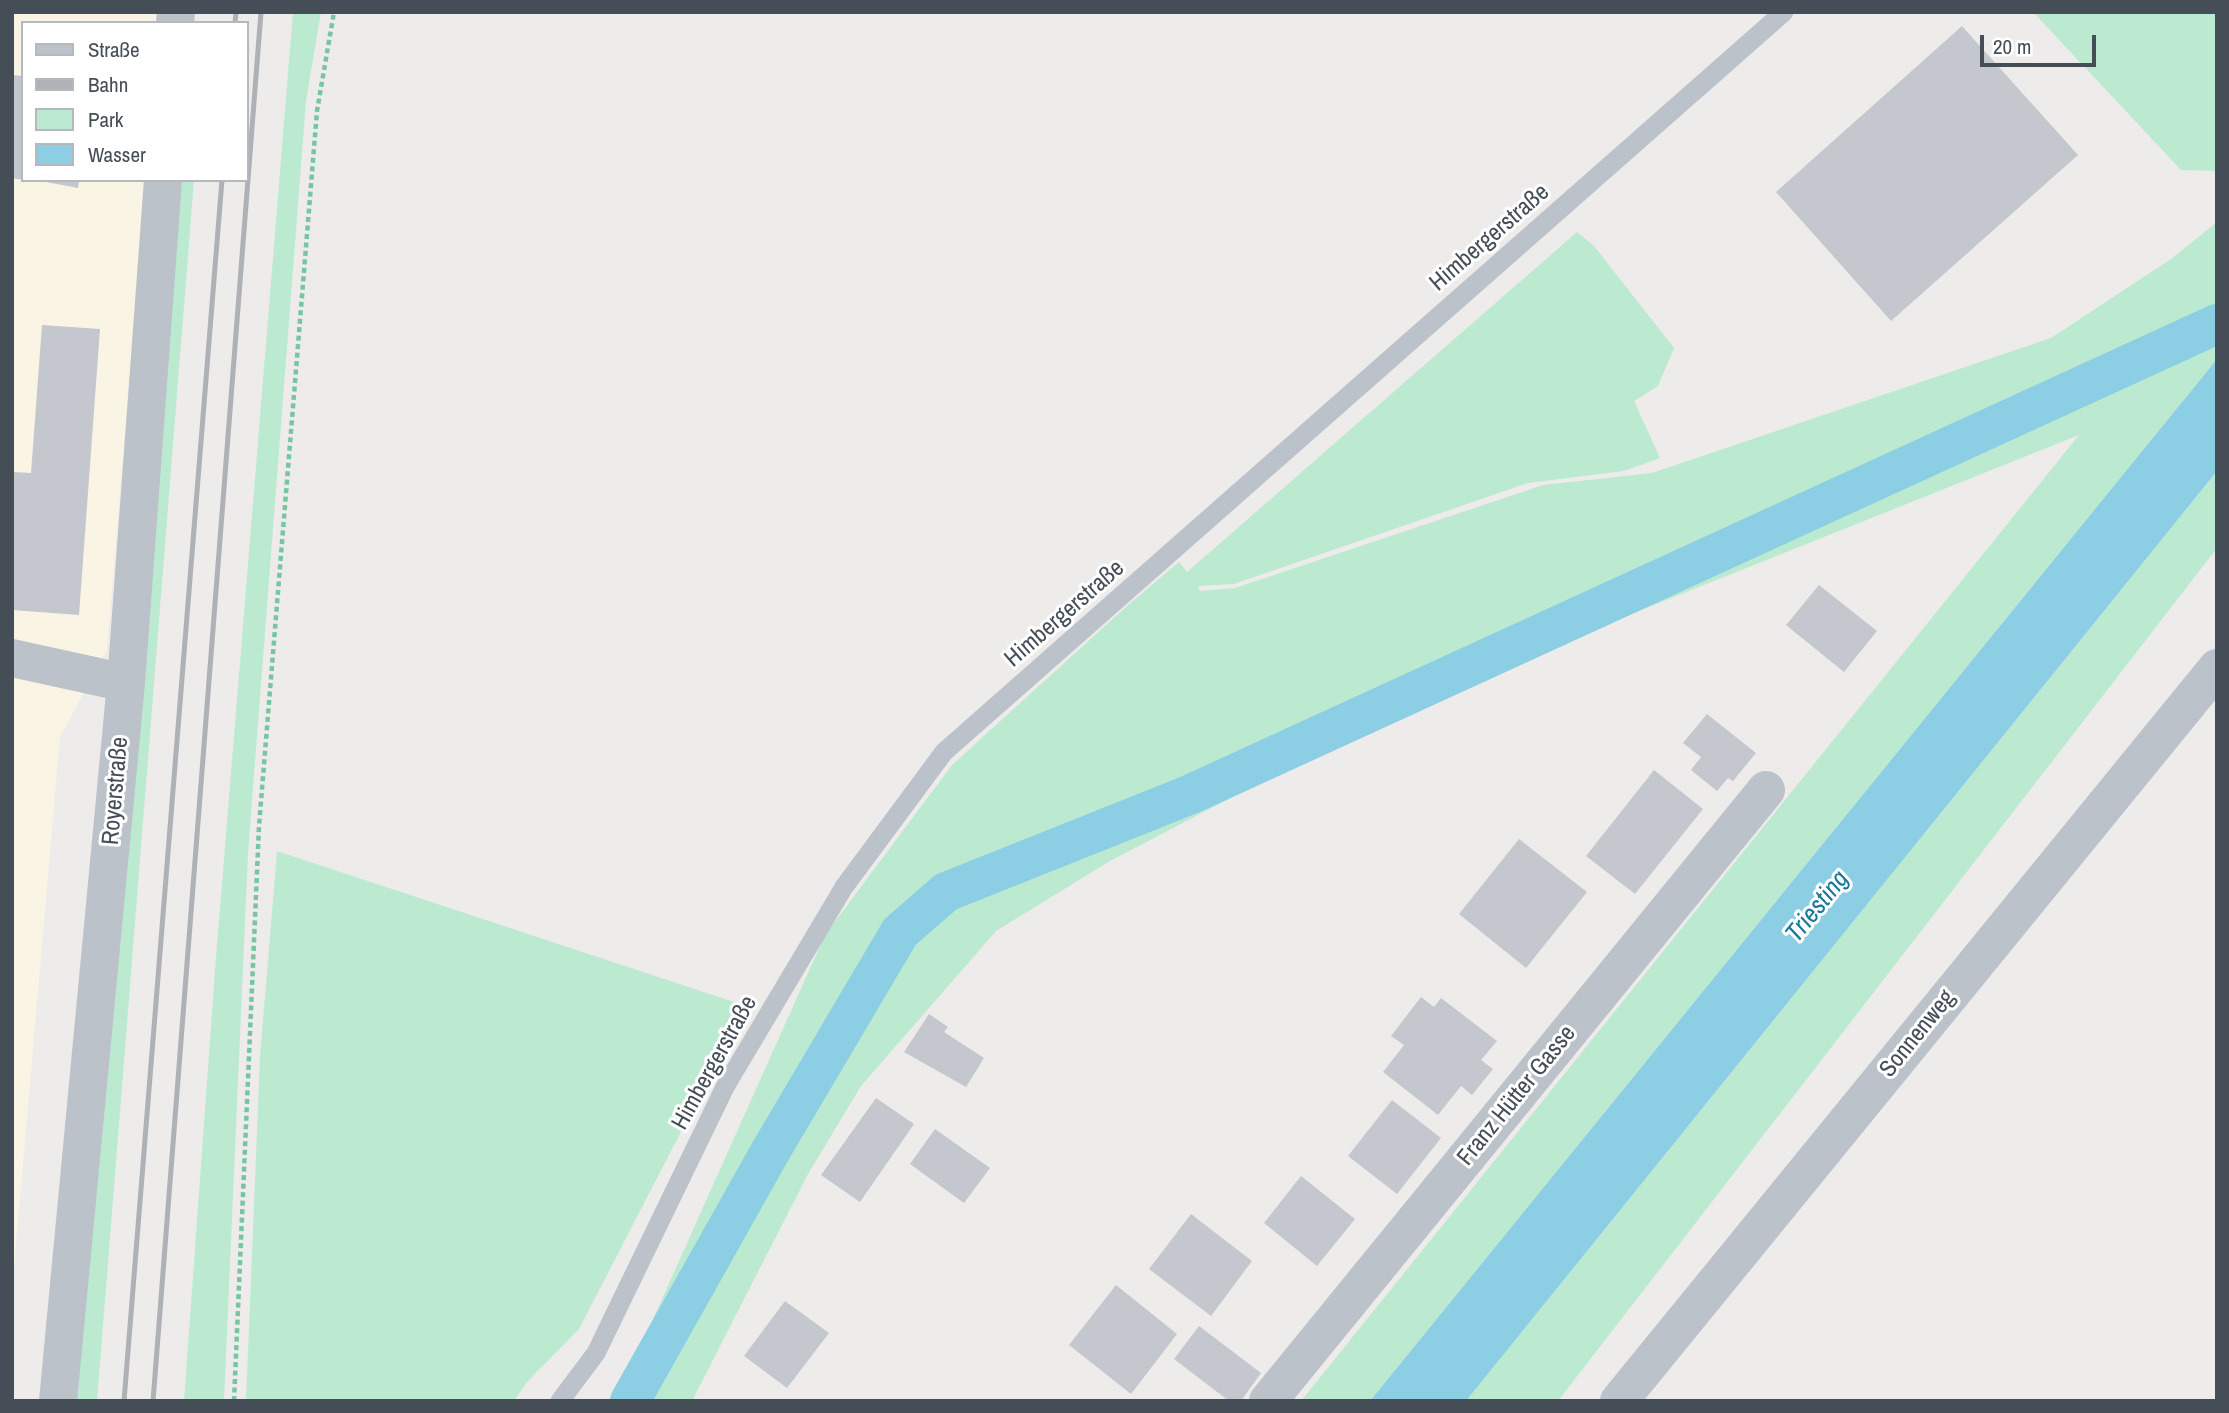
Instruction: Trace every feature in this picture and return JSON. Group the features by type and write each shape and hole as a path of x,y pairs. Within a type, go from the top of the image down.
{"street":[{"name":"Royerstraße","path":"58,1401 127,683 163,182"},
{"path":"12,658 127,683"},
{"name":"Sonnenweg","path":"1619,1401 2217,668"},
{"name":"Franz Hütter Gasse","path":"1268,1401 1766,790"}],"lane":[{"name":"Himbergerstraße","path":"560,1401 596,1353 725,1087 844,887 944,752 1784,12"}],"path":[{"path":"234,1401 259,826 317,111 334,12"}],"shaded area":[{"path":"12,12 160,12 159,21 21,21 21,182 146,182 107,650 60,737 12,1291"}],"green space":[{"path":"293,12 321,12 306,101 248,853 224,1401 184,1401 216,957"},
{"path":"2033,12 2217,12 2217,171 2181,170"},
{"path":"173,182 194,182 97,1401 68,1401"},
{"path":"2217,222 2217,359 1370,1401 1301,1401 2079,435 1424,697 1110,861 996,931 861,1086 808,1174 692,1401 610,1401 632,1366 825,935 952,765 1128,605 1179,562 1187,572 1577,232 1594,246 1674,348 1658,386 1634,401 1660,458 1624,471 1528,483 1234,584 1198,586 1200,591 1235,588 1543,485 1652,473 2051,338 2171,259"},
{"path":"2217,471 2217,548 1558,1401 1466,1401"},
{"path":"277,851 746,1006 579,1329 527,1382 514,1401 246,1401 260,1057"}],"water":[{"name":"Triesting","path":"2217,359 2217,471 1466,1401 1370,1401"}],"building":[{"path":"1962,26 2078,155 1891,321 1776,192"},
{"path":"12,75 21,76 21,180 12,178"},
{"path":"46,182 79,182 78,188"},
{"path":"42,325 100,329 79,615 12,610 12,472 31,473"},
{"path":"1819,585 1877,631 1844,672 1786,625"},
{"path":"1707,714 1756,753 1733,781 1728,778 1717,791 1691,770 1701,757 1683,743"},
{"path":"1654,770 1703,809 1635,894 1586,856"},
{"path":"1519,839 1587,892 1526,968 1459,914"},
{"path":"1421,997 1434,1007 1441,998 1497,1041 1481,1060 1493,1069 1472,1095 1461,1086 1438,1115 1383,1072 1404,1045 1391,1036"},
{"path":"929,1014 948,1027 944,1032 984,1058 966,1087 904,1052"},
{"path":"876,1098 914,1124 860,1202 821,1175"},
{"path":"1392,1100 1441,1138 1397,1194 1348,1156"},
{"path":"935,1129 990,1168 964,1203 910,1164"},
{"path":"1301,1176 1355,1219 1317,1266 1264,1223"},
{"path":"1191,1214 1252,1261 1211,1316 1149,1269"},
{"path":"1116,1285 1177,1334 1131,1394 1069,1345"},
{"path":"785,1301 829,1333 787,1388 744,1356"},
{"path":"1199,1326 1261,1373 1241,1401 1229,1401 1174,1359"}],"waterway":[{"path":"630,1401 770,1152 900,932 946,892 1189,795 2217,324"}],"railway":[{"path":"235,21 236,12"},
{"path":"248,179 261,12"},
{"path":"124,1401 222,182"},
{"path":"153,1401 248,182"}]}
